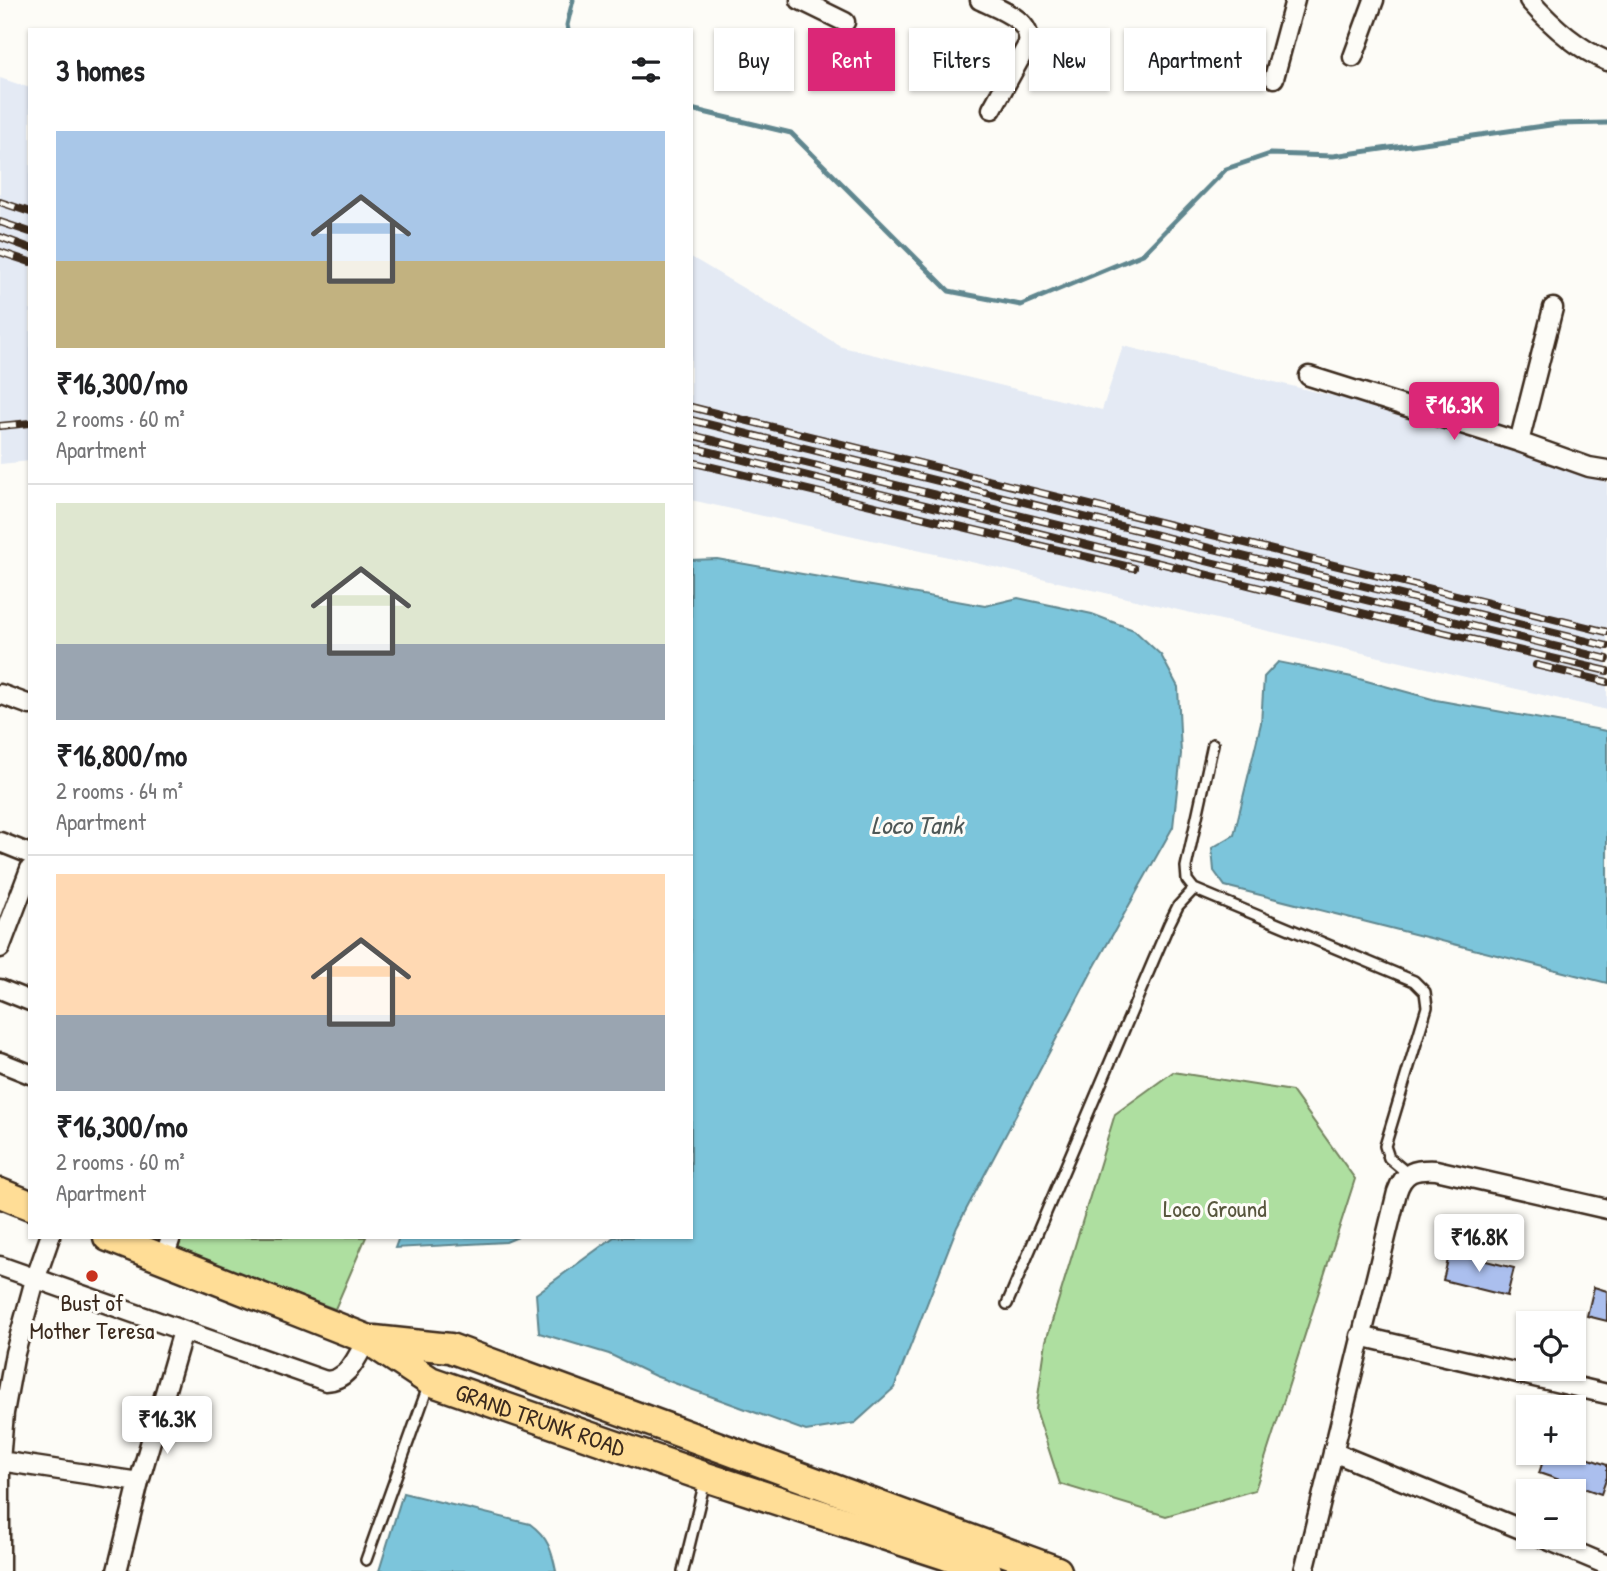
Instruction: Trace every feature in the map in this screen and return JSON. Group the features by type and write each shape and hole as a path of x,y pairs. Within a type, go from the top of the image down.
{"main road":[{"path":"0,1194 28,1204"},
{"name":"GRAND TRUNK ROAD","path":"118,1239 167,1249 367,1339 430,1381 943,1559 987,1571"},
{"path":"367,1339 450,1348 1057,1571"}],"street":[{"path":"800,0 845,22"},
{"path":"980,0 1020,23 1029,38 992,109"},
{"path":"1274,78 1295,0"},
{"path":"1353,57 1374,0"},
{"path":"1529,0 1558,30 1607,61"},
{"path":"1519,442 1553,308"},
{"path":"1309,376 1519,442 1588,467 1607,470"},
{"path":"0,694 28,704"},
{"path":"0,842 28,853"},
{"path":"0,948 28,874"},
{"path":"0,989 28,1000"},
{"path":"0,1062 28,1073"},
{"path":"1304,1571 1396,1192 1407,1173 1418,1169 1436,1170 1607,1209"},
{"path":"1,1571 0,1446 4,1413 15,1353 49,1239"},
{"path":"0,1266 326,1381 336,1381 345,1375 367,1339"},
{"path":"117,1571 139,1482 183,1331"},
{"path":"1360,1336 1607,1394"},
{"path":"1333,1452 1516,1527"},
{"path":"0,1461 139,1482"},
{"path":"1569,1549 1607,1565"}],"lane":[{"path":"1213,744 1186,867 1187,880 1194,889 1414,981 1425,992 1427,1007 1385,1146 1389,1158 1407,1173"},
{"path":"1007,1304 1169,924 1178,906 1194,889"},
{"path":"366,1560 430,1381"},
{"path":"683,1571 706,1477"}],"shaded area":[{"path":"0,78 28,87 28,461 0,464"},
{"path":"693,258 842,347 1102,410 1123,346 1447,423 1607,475 1607,710 998,568 693,500"}],"green space":[{"name":"Loco Ground","path":"1173,1072 1292,1091 1355,1179 1255,1490 1166,1516 1060,1484 1036,1410 1046,1341 1115,1114"},
{"path":"148,1239 365,1239 335,1309"}],"water":[{"name":"Loco Tank","path":"717,559 985,606 1018,598 1092,614 1134,630 1161,655 1178,687 1181,754 1173,827 1091,973 957,1227 894,1388 855,1423 806,1431 655,1376 609,1354 539,1333 536,1294 611,1239 693,1239 693,560"},
{"path":"1278,662 1352,677 1436,700 1607,731 1607,983 1225,886 1214,871 1212,848 1234,835 1261,723 1264,677"},
{"path":"398,1239 513,1239 506,1242 395,1248"},
{"path":"403,1493 530,1524 548,1545 556,1571 379,1571"}],"building":[{"path":"1450,1252 1514,1268 1507,1296 1443,1280"},
{"path":"1594,1287 1607,1291 1607,1321 1587,1316"},
{"path":"1586,1458 1607,1465 1607,1477 1601,1494 1586,1489 1586,1479 1557,1479 1539,1473 1542,1465 1586,1465"}],"waterway":[{"path":"568,28 573,0"},
{"path":"693,109 791,133 949,291 1021,305 1143,254 1226,169 1270,154 1333,156 1557,124 1607,123"}],"railway":[{"path":"0,202 28,211"},
{"path":"0,222 28,231"},
{"path":"0,237 28,247"},
{"path":"0,252 28,261"},
{"path":"693,407 1607,632"},
{"path":"693,420 1607,646"},
{"path":"0,426 28,423"},
{"path":"693,435 1607,659"},
{"path":"693,447 1607,671"},
{"path":"693,462 1134,568"},
{"path":"1536,665 1607,682"}],"place":[{"name":"Bust of Mother Teresa","path":"92,1276"}]}
